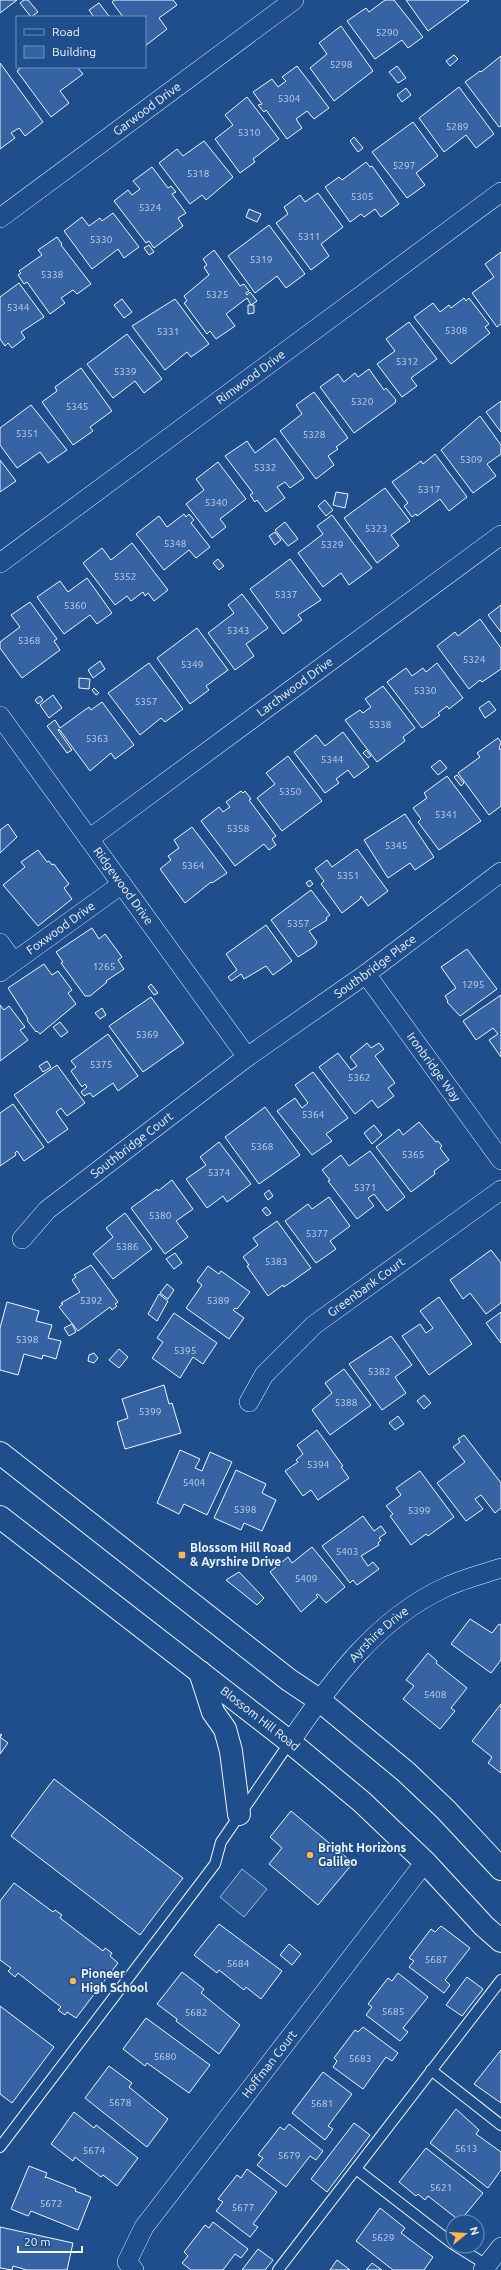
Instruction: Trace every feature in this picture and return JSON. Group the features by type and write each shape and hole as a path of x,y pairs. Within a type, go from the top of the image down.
{"main road":[{"path":"0,1453 289,1680 319,1700 446,1810 501,1869"},
{"name":"Blossom Hill Road","path":"0,1516 290,1742 367,1806 425,1862 484,1926 501,1941"},
{"path":"200,1672 213,1712 224,1729 231,1751 239,1814"}],"street":[{"name":"Garwood Drive","path":"0,218 294,0"},
{"name":"Rimwood Drive","path":"0,563 501,192"},
{"name":"Larchwood Drive","path":"89,839 501,535"},
{"name":"Ridgewood Drive","path":"2,722 122,884 246,1057"},
{"name":"Southbridge Place","path":"246,1057 366,974 501,872"},
{"name":"Foxwood Drive","path":"7,966 122,884"},
{"path":"0,943 7,966"},
{"name":"Ironbridge Way","path":"366,974 501,1160"},
{"name":"Southbridge Court","path":"22,1239 47,1210 246,1057"},
{"name":"Greenbank Court","path":"249,1402 264,1375 314,1325 501,1190"},
{"name":"Ayrshire Drive","path":"290,1742 319,1700 350,1660 392,1618 446,1587 501,1568"},
{"name":"Hoffman Court","path":"134,2270 127,2262 144,2227 425,1862"},
{"path":"488,2268 501,2247"}],"lane":[{"path":"0,2147 215,1864 221,1842 290,1742"},
{"path":"278,2270 501,1980"},
{"path":"431,2070 501,2124"},
{"path":"356,2169 445,2238"},
{"path":"468,2254 488,2268"}],"shaded area":[{"path":"242,1869 267,1889 244,1917 220,1897"}],"building":[{"path":"0,0 17,0 0,13"},
{"path":"24,0 28,0 38,12 30,16 20,3"},
{"path":"114,0 173,0 177,5 159,18 167,29 146,45 146,16 122,16 112,2"},
{"path":"385,0 394,0 423,37 408,48 402,40 375,59 347,21 366,8 369,12"},
{"path":"406,0 468,0 469,1 428,31"},
{"path":"99,3 109,16 93,16 89,10"},
{"path":"341,26 373,71 334,101 310,68 327,54 319,43"},
{"path":"454,55 458,59 450,66 446,61"},
{"path":"501,56 501,126 499,127 465,82 480,71 481,72"},
{"path":"0,63 43,122 25,136 19,128 11,133 15,138 0,149"},
{"path":"297,66 329,108 314,119 307,111 296,119 302,128 287,139 266,110 264,112 258,105 262,104 253,92 272,79 278,87 286,81 282,77"},
{"path":"397,66 406,78 398,83 389,72"},
{"path":"21,68 78,68 83,74 60,91 69,103 51,117 17,71"},
{"path":"459,87 494,134 476,148 466,135 444,152 419,118"},
{"path":"406,88 411,95 402,102 397,95"},
{"path":"247,97 279,139 253,159 255,162 240,173 215,139 233,125 225,115"},
{"path":"413,122 438,156 416,173 425,185 407,198 372,152"},
{"path":"354,137 363,148 358,152 350,141"},
{"path":"204,141 233,177 206,200 202,195 190,204 159,163 177,149 183,156"},
{"path":"366,162 370,167 372,166 399,204 381,217 375,209 364,217 361,214 350,222 325,187 339,177 342,180"},
{"path":"152,167 168,188 171,186 176,192 172,194 186,213 178,218 183,226 154,248 149,241 146,243 114,201 128,190 132,195 140,189 133,181"},
{"path":"318,193 343,227 321,244 329,256 311,270 276,223 288,214 284,207 300,195 305,202"},
{"path":"249,209 261,214 257,222 246,217"},
{"path":"113,213 139,247 124,258 118,249 92,269 64,231 82,217 89,226 100,218 102,221"},
{"path":"269,225 305,274 286,288 277,276 255,293 228,256"},
{"path":"57,237 62,244 61,245 91,284 77,294 73,290 61,298 65,303 50,314 27,282 24,284 18,275 21,273 19,271 42,255 38,250"},
{"path":"149,245 154,252 149,255 144,248"},
{"path":"214,250 240,286 244,284 249,291 246,293 247,295 250,292 257,301 251,305 247,298 226,314 235,326 216,339 210,331 207,334 184,303 187,301 184,296 209,275 204,267 207,265 203,259"},
{"path":"501,252 501,324 497,327 472,293 494,277 485,264"},
{"path":"19,283 44,317 21,332 25,338 12,348 8,343 5,346 0,339 0,297"},
{"path":"464,298 466,301 469,298 489,324 485,327 490,333 451,364 414,317 433,303 440,312 449,305 451,308"},
{"path":"122,299 132,312 124,318 114,305"},
{"path":"175,299 209,344 191,357 187,352 165,370 132,326"},
{"path":"248,305 254,305 254,313 248,314"},
{"path":"409,322 437,359 411,378 417,386 402,397 377,364 395,351 386,339"},
{"path":"127,334 162,379 144,393 135,381 113,398 87,364"},
{"path":"81,368 112,411 90,427 93,431 73,445 42,402 57,391 55,387"},
{"path":"369,369 384,390 386,388 396,400 395,403 354,433 320,387 338,374 344,382 355,373 358,377"},
{"path":"314,392 348,438 336,447 338,449 328,456 334,465 316,479 280,431 302,414 296,405"},
{"path":"501,401 501,432 486,412"},
{"path":"31,405 67,450 48,463 40,452 17,468 0,445 0,428"},
{"path":"480,416 501,445 501,454 487,464 496,476 473,493 441,450"},
{"path":"275,438 304,478 290,488 285,482 277,487 285,498 266,512 257,500 255,502 250,495 253,493 225,456 247,441 255,453"},
{"path":"435,454 467,497 449,511 440,499 417,516 416,514 412,517 404,506 408,503 392,482 421,461 423,464"},
{"path":"0,460 16,481 0,492"},
{"path":"218,462 246,499 220,519 226,527 212,538 186,504 204,490 196,479"},
{"path":"385,488 410,521 391,535 399,546 377,563 344,518"},
{"path":"336,492 348,494 345,508 333,505"},
{"path":"325,500 333,510 326,516 318,506"},
{"path":"184,514 186,517 189,514 194,520 191,523 210,547 196,558 189,550 164,570 136,534 159,516 167,527"},
{"path":"332,515 372,568 349,585 341,573 323,587 298,553 323,534 317,526"},
{"path":"285,522 298,539 288,546 275,530"},
{"path":"275,532 281,540 275,545 269,536"},
{"path":"132,543 168,590 154,601 148,593 145,596 143,592 131,601 127,596 115,605 83,563 102,548 111,560"},
{"path":"218,559 224,566 219,570 213,563"},
{"path":"290,559 321,600 298,615 302,620 283,634 250,589"},
{"path":"87,578 112,613 97,624 90,615 64,634 37,597 60,581 68,592"},
{"path":"242,594 268,628 246,644 254,656 235,670 208,633 234,613 228,605"},
{"path":"30,602 57,639 54,641 60,650 22,678 0,648 0,642 20,627 11,615"},
{"path":"501,605 501,632 488,615"},
{"path":"480,619 501,648 501,669 482,682 480,680 469,689 437,646 455,632 458,636"},
{"path":"197,628 228,670 206,686 209,690 190,704 157,658"},
{"path":"100,661 105,669 93,678 88,670"},
{"path":"149,663 183,709 165,722 161,718 140,735 108,693"},
{"path":"437,663 463,698 449,709 447,706 438,713 440,715 422,728 387,682 406,668 412,676 423,668 426,672"},
{"path":"79,678 90,679 89,689 79,688"},
{"path":"383,686 415,728 403,737 405,741 377,762 345,720 360,710 363,713 371,707 365,699"},
{"path":"94,688 99,693 96,695 92,690"},
{"path":"53,695 62,708 49,718 40,705"},
{"path":"40,696 43,700 38,704 35,700"},
{"path":"489,701 496,710 485,718 479,708"},
{"path":"102,702 134,745 115,759 111,753 90,771 59,729 58,730 72,750 67,753 47,726 55,720 60,728 89,707 91,710"},
{"path":"343,732 369,767 354,778 348,770 336,779 339,783 325,793 294,752 316,735 325,746"},
{"path":"498,738 501,742 499,749 501,749 501,806 489,815 458,773 480,757 477,753"},
{"path":"366,750 371,756 368,758 363,753"},
{"path":"288,756 322,801 282,831 257,798 275,784 266,773"},
{"path":"440,760 447,768 438,775 431,767"},
{"path":"457,775 464,783 461,786 454,777"},
{"path":"447,776 481,821 439,850 418,822 421,819 413,808 427,798 424,793"},
{"path":"241,791 243,793 245,791 251,799 249,800 276,836 272,839 276,845 269,850 264,844 235,866 201,821 219,807 223,812 230,807 226,802"},
{"path":"405,814 434,857 415,870 410,863 388,878 364,840"},
{"path":"8,824 17,837 0,853 0,830"},
{"path":"192,827 227,873 212,883 211,882 185,903 160,869 171,860 168,856 179,848 174,840"},
{"path":"357,849 388,891 368,906 361,896 360,899 342,913 321,884 324,881 315,869 327,860 332,867"},
{"path":"38,850 47,862 49,861 52,865 54,864 69,884 64,888 72,899 38,926 3,885 25,867 21,862"},
{"path":"310,880 313,884 309,887 306,883"},
{"path":"311,890 330,915 326,918 327,920 309,931 317,942 315,946 298,957 271,920"},
{"path":"266,925 292,961 273,975 266,966 244,979 241,974 231,981 228,977 237,970 226,954"},
{"path":"92,928 99,939 105,934 122,957 118,960 124,969 106,981 107,982 90,996 85,996 61,963 63,962 56,952"},
{"path":"467,949 497,989 460,1016 447,1002 448,1001 445,996 456,988 441,967"},
{"path":"44,964 52,975 58,971 72,990 68,993 76,1004 40,1034 37,1031 36,1032 27,1020 28,1019 8,988"},
{"path":"151,984 158,993 154,995 148,987"},
{"path":"501,995 501,1057 489,1040 498,1034 493,1028 476,1040 463,1021"},
{"path":"151,997 184,1043 143,1072 109,1026"},
{"path":"0,1005 4,1010 9,1006 25,1027 20,1030 28,1040 0,1061"},
{"path":"102,1008 106,1015 100,1019 95,1013"},
{"path":"60,1022 68,1032 61,1037 53,1027"},
{"path":"108,1034 138,1076 118,1091 113,1083 93,1097 90,1093 84,1096 81,1092 87,1087 85,1084 82,1087 71,1071 76,1067 71,1061"},
{"path":"367,1043 371,1048 379,1043 384,1049 375,1056 395,1083 388,1088 394,1096 378,1108 372,1100 355,1114 319,1067 338,1053 351,1070 357,1066 350,1057"},
{"path":"47,1061 51,1067 43,1072 39,1066"},
{"path":"57,1065 85,1103 67,1116 61,1108 56,1112 68,1129 48,1143 14,1095"},
{"path":"313,1072 348,1118 326,1134 332,1141 312,1155 277,1111 295,1098 302,1108 308,1103 295,1085"},
{"path":"13,1104 44,1147 24,1161 17,1151 15,1153 16,1155 0,1166 0,1113"},
{"path":"265,1107 300,1155 259,1184 225,1137"},
{"path":"419,1122 436,1142 438,1141 442,1146 440,1148 449,1160 434,1171 435,1174 411,1192 376,1147 399,1129 403,1135"},
{"path":"374,1125 382,1135 372,1144 364,1133"},
{"path":"219,1142 251,1184 227,1202 223,1196 207,1208 186,1179 206,1165 200,1157"},
{"path":"370,1151 405,1197 387,1211 374,1194 368,1198 374,1206 357,1219 328,1181 330,1180 322,1170 341,1155 349,1166"},
{"path":"172,1180 193,1209 176,1221 188,1237 165,1254 131,1208"},
{"path":"269,1190 273,1196 268,1200 264,1194"},
{"path":"329,1197 350,1226 330,1241 336,1249 316,1263 285,1221 308,1204 312,1209"},
{"path":"266,1207 271,1213 267,1216 262,1210"},
{"path":"125,1213 152,1249 113,1279 93,1254 113,1237 106,1228"},
{"path":"277,1221 311,1268 268,1296 247,1266 249,1265 243,1257 258,1245 253,1238"},
{"path":"491,1250 501,1263 501,1303 486,1314 470,1293 463,1299 450,1280"},
{"path":"175,1253 182,1263 174,1269 166,1259"},
{"path":"91,1265 118,1302 115,1304 117,1306 112,1310 110,1307 78,1331 59,1307 63,1304 61,1303 80,1292 72,1280 76,1277 74,1275"},
{"path":"208,1266 219,1274 221,1271 250,1292 237,1309 235,1308 233,1310 244,1318 229,1339 186,1308 202,1285 197,1281"},
{"path":"167,1284 174,1290 168,1299 160,1293"},
{"path":"159,1294 168,1301 157,1321 148,1314"},
{"path":"439,1297 472,1344 429,1375 402,1336 420,1324 426,1333 433,1328 420,1311"},
{"path":"7,1302 39,1311 36,1321 52,1325 48,1338 61,1341 56,1359 43,1355 42,1359 24,1354 18,1375 0,1370 0,1328"},
{"path":"501,1312 501,1343 486,1323"},
{"path":"174,1313 217,1343 203,1364 193,1357 180,1378 152,1358 163,1342 157,1338"},
{"path":"72,1324 76,1332 69,1336 64,1328"},
{"path":"391,1336 412,1365 395,1377 406,1393 382,1410 349,1364"},
{"path":"119,1349 128,1357 119,1368 109,1360"},
{"path":"94,1353 98,1358 94,1363 88,1361 89,1355"},
{"path":"344,1369 371,1405 330,1435 312,1410 332,1393 325,1383"},
{"path":"164,1385 169,1404 172,1403 181,1433 125,1449 117,1422 128,1418 122,1399"},
{"path":"424,1395 431,1403 424,1409 417,1401"},
{"path":"398,1416 404,1424 395,1430 389,1423"},
{"path":"317,1430 343,1466 341,1467 349,1478 318,1500 311,1490 303,1496 285,1471 298,1462 296,1460 303,1454 297,1445"},
{"path":"464,1435 501,1483 501,1508 495,1513 481,1495 475,1499 483,1509 466,1521 437,1483 465,1462 453,1447 460,1442 458,1439"},
{"path":"180,1450 200,1459 195,1468 202,1471 210,1452 232,1462 207,1515 184,1504 179,1514 157,1503"},
{"path":"236,1470 266,1484 262,1493 276,1500 262,1531 244,1523 241,1530 214,1518"},
{"path":"420,1471 454,1517 428,1536 426,1534 411,1545 390,1516 393,1514 386,1506 401,1495 396,1488"},
{"path":"363,1516 374,1531 381,1526 386,1533 379,1538 381,1540 378,1543 379,1545 361,1556 368,1566 373,1562 379,1569 357,1585 353,1580 350,1583 322,1546"},
{"path":"312,1547 345,1587 326,1603 318,1594 316,1595 318,1597 301,1612 270,1572 288,1557 292,1563"},
{"path":"239,1572 264,1598 257,1605 226,1580"},
{"path":"470,1619 492,1633 499,1624 501,1625 501,1660 491,1673 451,1644"},
{"path":"428,1653 437,1661 436,1663 467,1688 451,1708 455,1711 440,1729 403,1699 414,1686 406,1680"},
{"path":"501,1704 501,1773 488,1763 492,1757 472,1741"},
{"path":"0,1737 8,1743 0,1754"},
{"path":"54,1779 183,1878 140,1935 11,1836"},
{"name":"Bright Horizons Galileo","path":"291,1811 353,1863 318,1905 269,1864 282,1848 270,1837"},
{"path":"14,1883 53,1912 55,1910 62,1915 60,1918 103,1951 105,1948 112,1953 110,1956 118,1963 76,2018 67,2012 65,2015 58,2010 61,2007 18,1973 15,1977 8,1971 11,1968 0,1960 0,1901"},
{"path":"219,1924 282,1971 261,1999 246,1987 244,1990 219,1970 217,1973 194,1955"},
{"path":"441,1926 470,1948 445,1980 450,1985 444,1993 409,1967 414,1961 409,1958 431,1929 435,1932"},
{"path":"289,1944 301,1954 292,1965 280,1955"},
{"path":"182,1972 204,1989 201,1993 240,2025 219,2054 176,2021 177,2019 157,2004"},
{"path":"398,1973 428,1997 403,2028 408,2032 400,2041 366,2015 372,2007 368,2004 388,1978 392,1981"},
{"path":"467,1977 483,1989 462,2016 446,2005"},
{"path":"0,2006 54,2047 12,2103 0,2094"},
{"path":"146,2018 210,2065 189,2093 147,2063 145,2066 123,2049"},
{"path":"363,2027 398,2053 392,2061 386,2057 363,2089 333,2067 337,2061 334,2058 355,2030 358,2032"},
{"path":"501,2050 501,2103 474,2084"},
{"path":"109,2066 132,2083 129,2087 168,2119 147,2147 85,2098"},
{"path":"323,2072 352,2094 328,2126 333,2129 325,2140 292,2113"},
{"path":"456,2109 479,2130 476,2134 501,2152 501,2170 488,2188 430,2143"},
{"path":"74,2112 94,2128 96,2125 138,2158 117,2186 103,2175 101,2177 75,2157 73,2161 51,2144"},
{"path":"354,2123 370,2135 327,2192 311,2179"},
{"path":"289,2124 323,2151 316,2160 310,2156 286,2187 257,2165 263,2158 258,2155 280,2127 284,2130"},
{"path":"426,2148 483,2193 466,2214 451,2214 428,2196 425,2200 418,2194 416,2196 399,2182"},
{"path":"29,2166 47,2173 45,2178 46,2177 76,2189 75,2191 91,2197 78,2230 31,2211 28,2216 11,2209"},
{"path":"247,2169 277,2192 253,2224 258,2227 250,2237 216,2211 223,2202 218,2199 237,2175 241,2178"},
{"path":"380,2208 405,2228 401,2233 433,2257 424,2270 393,2270 356,2241"},
{"path":"213,2222 248,2249 241,2258 235,2254 223,2270 191,2270 182,2263 188,2256 184,2252 205,2225 209,2228"},
{"path":"0,2227 73,2243 67,2270 27,2270 13,2266 12,2270 0,2268"},
{"path":"258,2249 273,2260 265,2270 242,2270"},
{"path":"337,2260 350,2270 330,2270"},
{"path":"372,2263 382,2270 366,2270"}],"place":[{"name":"Blossom Hill Road & Ayrshire Drive","path":"182,1555"},
{"name":"Bright Horizons Galileo","path":"310,1855"},
{"name":"Pioneer High School","path":"73,1981"}]}
